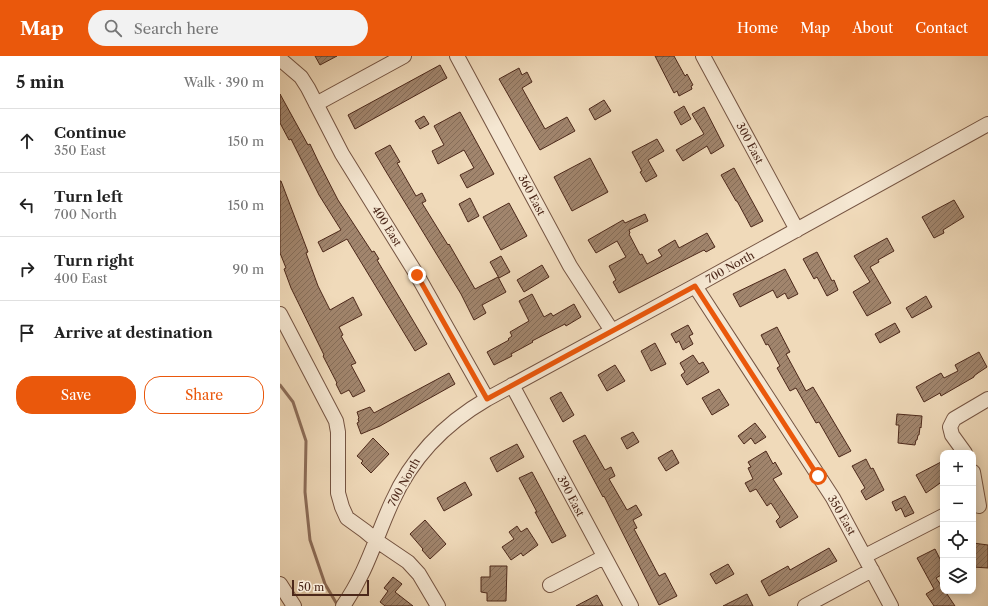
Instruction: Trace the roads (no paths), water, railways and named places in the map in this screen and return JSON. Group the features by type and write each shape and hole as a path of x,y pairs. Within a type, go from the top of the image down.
{"street":[{"path":"316,104 404,56"},
{"name":"360 East","path":"457,56 570,266 612,331"},
{"name":"300 East","path":"703,56 797,230"},
{"name":"400 East","path":"280,59 301,77 342,154 417,275 487,399"},
{"name":"700 North","path":"343,606 358,583 392,502 411,466 421,453 446,427 474,407 512,385 988,124"},
{"name":"350 East","path":"695,286 833,498 892,606"},
{"path":"280,314 336,421 338,432 338,493 347,518 365,530 376,541 408,562 419,574 438,606"},
{"name":"390 East","path":"512,385 631,606"},
{"path":"963,450 952,435 950,427 954,419 988,399"},
{"path":"976,486 980,506"},
{"path":"865,556 940,518"},
{"path":"550,585 604,557"},
{"path":"805,606 872,570"},
{"path":"280,584 294,606"}],"waterway":[{"path":"280,385 293,402 306,441 305,492 310,540 325,584 338,606"}]}
